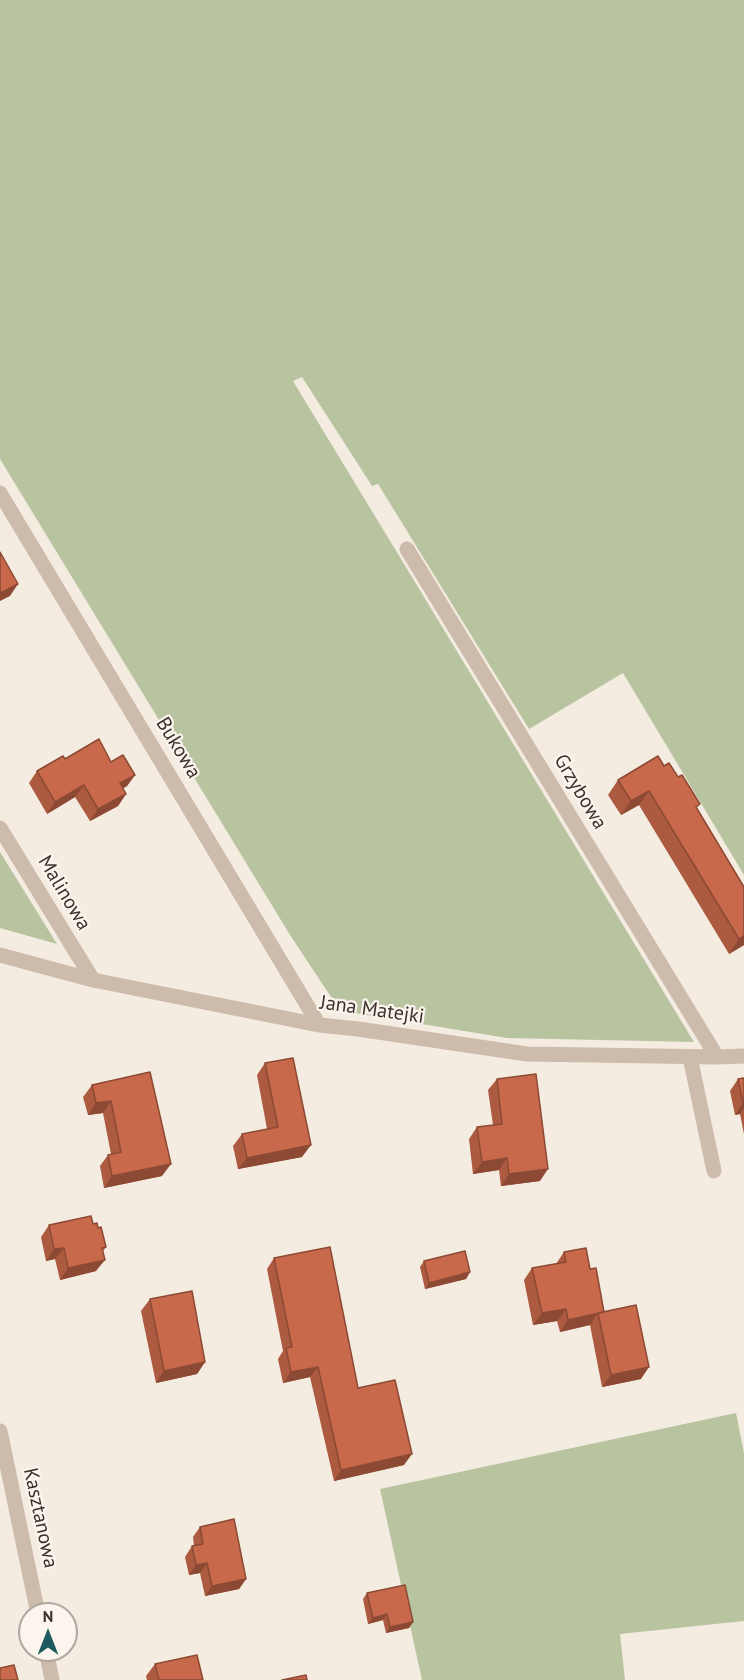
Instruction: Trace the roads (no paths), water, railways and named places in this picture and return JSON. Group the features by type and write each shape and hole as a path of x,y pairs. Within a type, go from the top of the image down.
{"street":[{"name":"Bukowa","path":"0,493 319,1026"},
{"name":"Grzybowa","path":"407,549 717,1057"},
{"name":"Malinowa","path":"0,828 93,980"},
{"name":"Jana Matejki","path":"0,955 93,980 319,1026 358,1029 527,1053 744,1056"},
{"path":"690,1057 714,1171"},
{"name":"Kasztanowa","path":"0,1431 36,1602"},
{"path":"48,1662 52,1680"}]}
